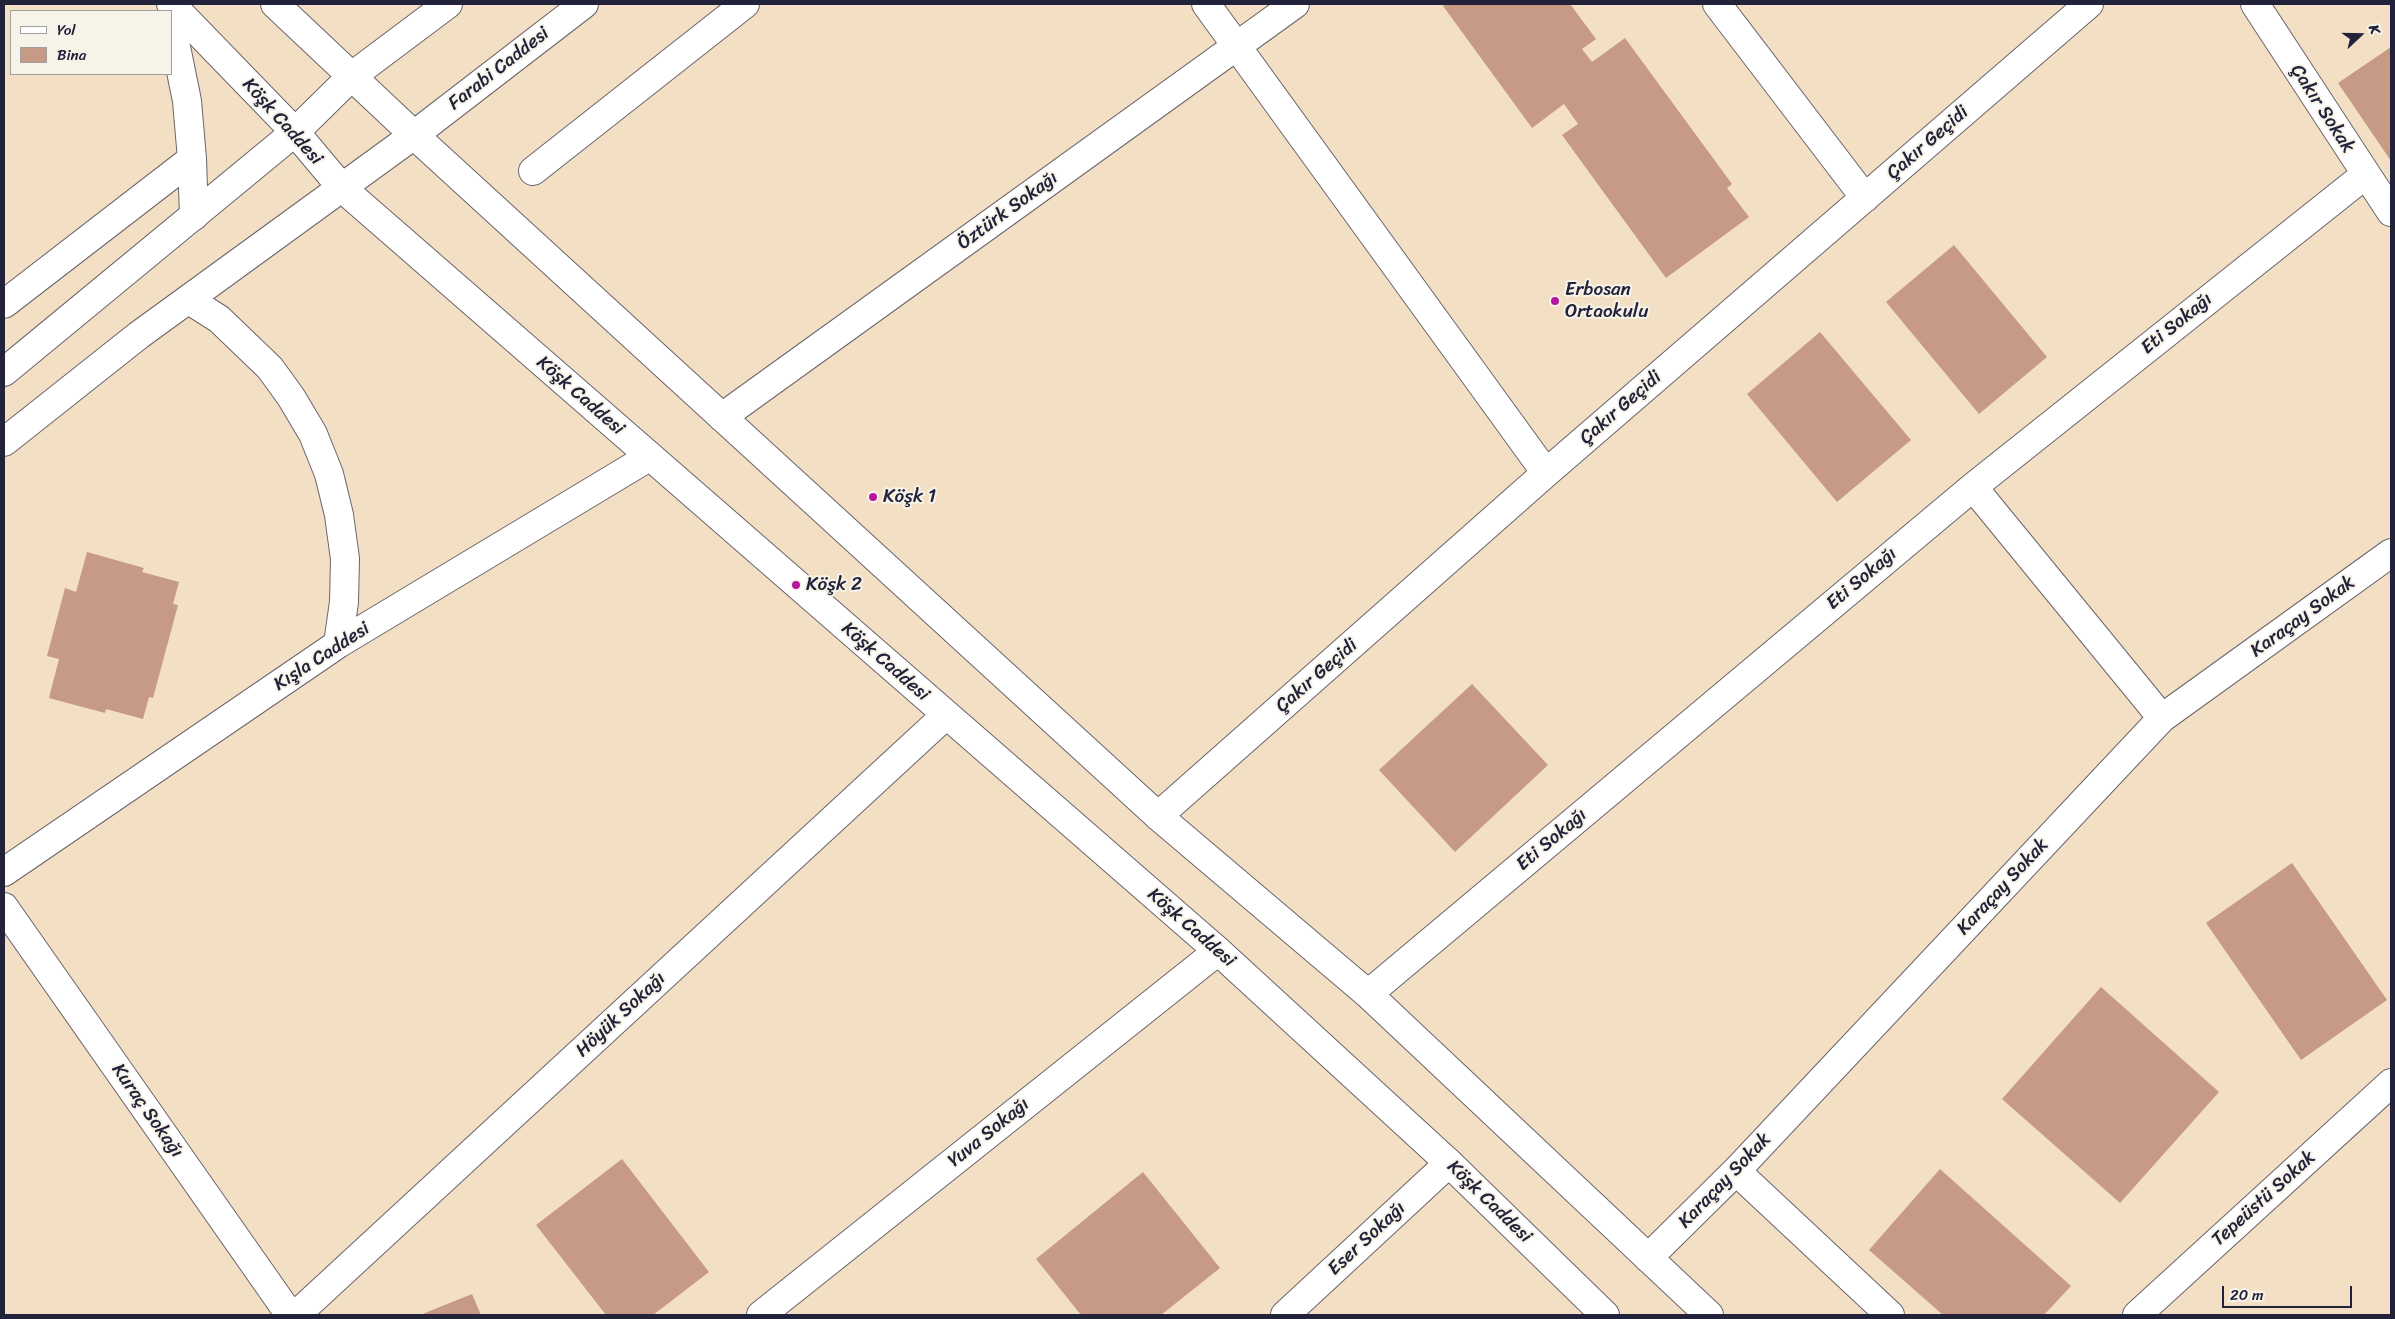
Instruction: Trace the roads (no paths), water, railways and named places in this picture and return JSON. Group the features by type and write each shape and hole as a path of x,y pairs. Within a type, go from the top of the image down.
{"street":[{"name":"Köşk Caddesi","path":"171,4 295,132 342,188 1218,951 1450,1163 1604,1315"},
{"path":"275,4 414,135 1158,816 1368,994 1709,1315"},
{"path":"4,372 295,132 352,76 448,4"},
{"name":"Farabi Caddesi","path":"4,442 189,300 414,135 584,4"},
{"path":"533,171 745,4"},
{"path":"1206,4 1546,473"},
{"name":"Öztürk Sokağı","path":"722,418 1295,4"},
{"path":"1717,4 1865,198"},
{"name":"Çakır Geçidi","path":"1158,816 1546,473 2088,4"},
{"name":"Çakır Sokak","path":"2255,4 2365,175 2391,212"},
{"path":"172,27 187,101 194,216"},
{"path":"4,304 192,159"},
{"name":"Eti Sokağı","path":"1368,994 1973,487 2365,175"},
{"path":"189,300 219,319 270,368 291,397 312,434 329,474 339,516 345,558 344,602 338,644"},
{"name":"Kışla Caddesi","path":"4,872 338,644 649,457"},
{"path":"1973,487 2162,718"},
{"name":"Karaçay Sokak","path":"1648,1258 1736,1171 2162,718 2391,553"},
{"name":"Höyük Sokağı","path":"296,1315 946,715"},
{"name":"Kuraç Sokağı","path":"4,907 290,1315"},
{"name":"Yuva Sokağı","path":"761,1315 1218,951"},
{"name":"Tepeüstü Sokak","path":"2137,1315 2391,1083"},
{"name":"Eser Sokağı","path":"1285,1315 1450,1163"},
{"path":"1736,1171 1890,1315"}],"place":[{"name":"Erbosan Ortaokulu","path":"1555,301"},
{"name":"Köşk 1","path":"873,497"},
{"name":"Köşk 2","path":"796,585"}]}
